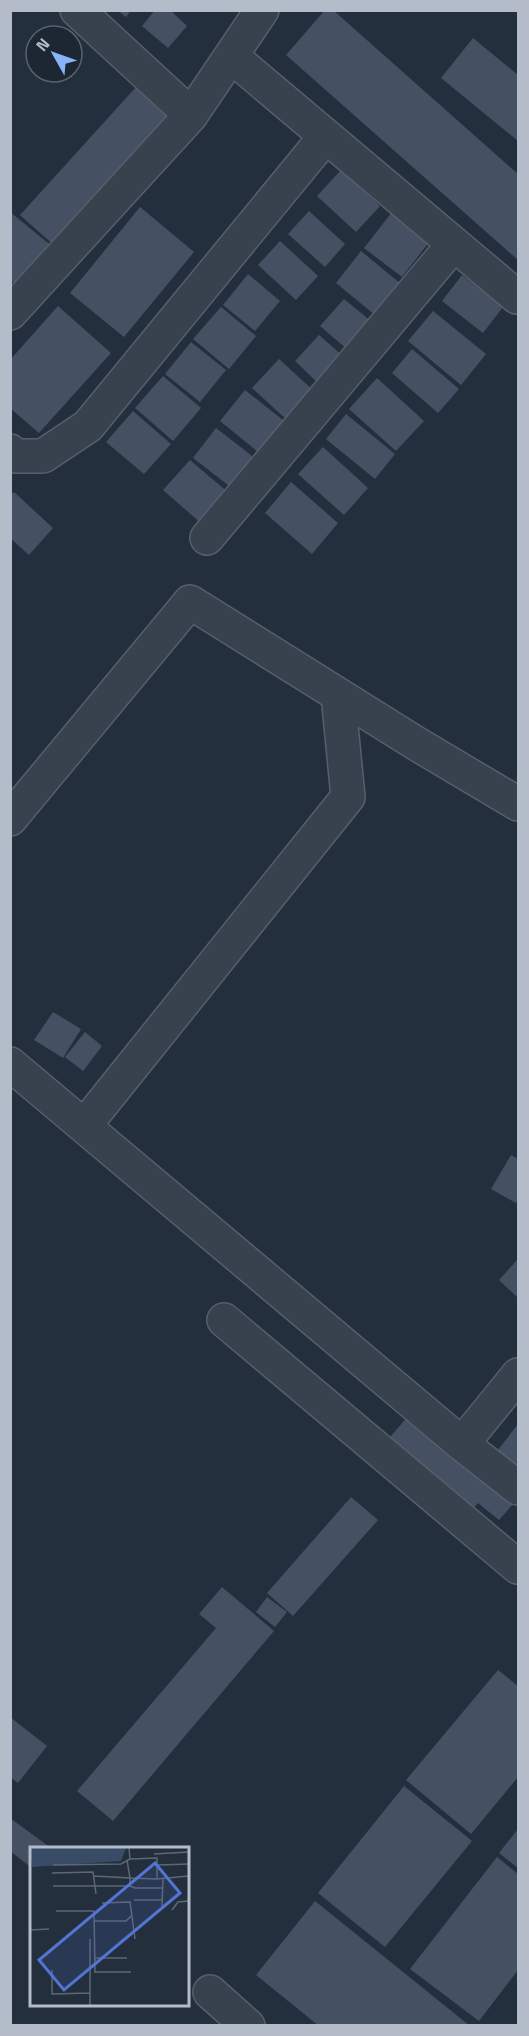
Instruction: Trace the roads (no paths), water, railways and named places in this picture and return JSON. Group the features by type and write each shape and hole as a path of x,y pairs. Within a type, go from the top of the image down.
{"street":[{"path":"77,10 191,115"},
{"path":"10,313 191,115 262,10"},
{"path":"231,56 517,297"},
{"path":"12,456 44,456 88,426 326,136"},
{"path":"207,538 454,244"},
{"path":"10,819 190,602 338,695 519,804"},
{"path":"85,1125 348,797 338,695"},
{"path":"10,1064 462,1443 519,1488"},
{"path":"224,1320 519,1567"},
{"path":"462,1443 519,1375"},
{"path":"210,1992 248,2025"}]}
